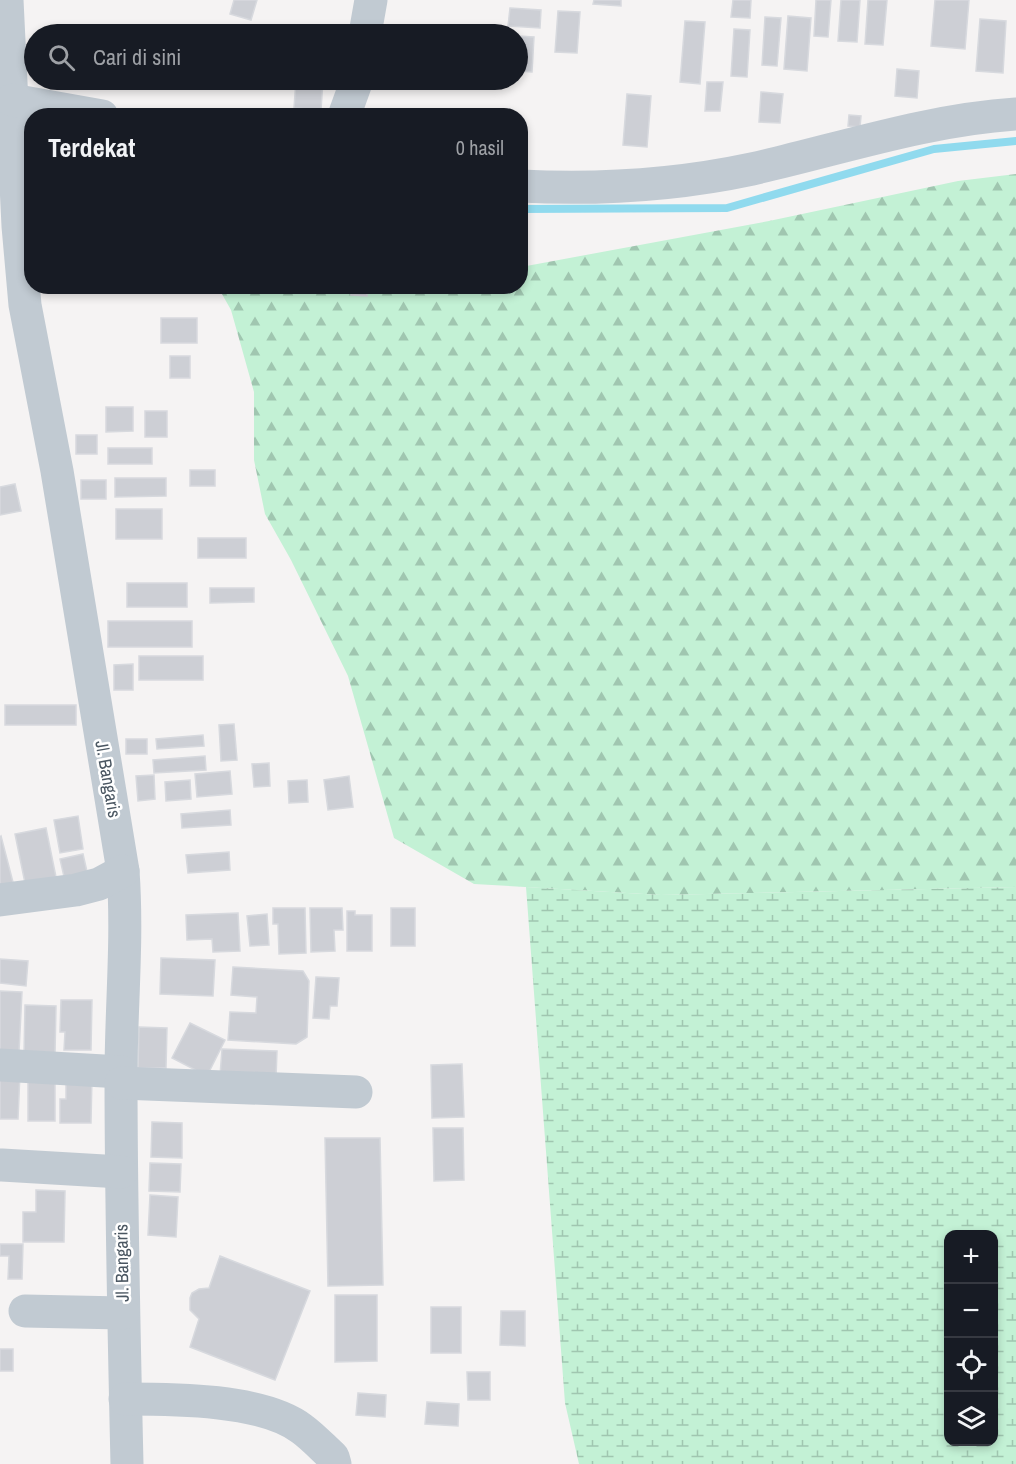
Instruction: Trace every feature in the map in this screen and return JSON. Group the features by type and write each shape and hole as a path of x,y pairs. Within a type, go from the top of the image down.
{"street":[{"name":"Jl. Bangaris","path":"7,0 19,243 25,305 57,471 123,871 125,911 121,1172 127,1464"},
{"path":"367,24 371,0"},
{"path":"347,108 353,90"},
{"path":"12,100 57,108"},
{"path":"528,186 578,187 685,181 752,169 940,124 976,117 1016,114"},
{"path":"0,900 76,890 99,884 123,871"},
{"path":"0,1065 121,1077 356,1092"},
{"path":"2,1165 121,1172"},
{"path":"25,1311 123,1313"},
{"path":"125,1399 184,1399 268,1412 301,1428 333,1457 335,1464"}],"green space":[{"path":"1016,174 1016,887 661,895 474,884 394,838 348,676 291,560 265,514 254,460 254,392 231,310 222,294 528,294 528,266 769,221 958,181"},
{"path":"526,887 661,895 1016,887 1016,1464 579,1464 565,1403"}],"building":[{"path":"234,0 257,0 251,20 230,14"},
{"path":"594,0 621,0 621,6 593,4"},
{"path":"733,0 751,0 750,18 731,17"},
{"path":"816,0 831,0 828,37 814,36"},
{"path":"841,0 860,0 857,42 838,41"},
{"path":"868,0 887,0 883,45 865,44"},
{"path":"935,0 969,0 965,49 931,46"},
{"path":"510,8 541,10 540,28 528,27 528,24 508,24"},
{"path":"558,11 580,12 577,53 555,52"},
{"path":"788,16 811,18 807,71 784,69"},
{"path":"765,17 781,18 777,66 762,65"},
{"path":"980,19 1006,21 1003,73 976,71"},
{"path":"685,21 705,22 700,84 680,82"},
{"path":"734,29 750,30 747,77 731,76"},
{"path":"528,37 534,37 532,72 528,72"},
{"path":"897,69 919,71 917,98 895,96"},
{"path":"707,82 723,82 720,111 705,111"},
{"path":"295,90 322,90 321,108 294,108"},
{"path":"761,92 783,94 780,123 759,122"},
{"path":"627,94 651,96 647,147 623,145"},
{"path":"849,115 861,116 860,127 848,126"},
{"path":"367,294 367,296 351,295"},
{"path":"161,318 197,318 197,343 161,343"},
{"path":"170,356 190,356 190,378 170,378"},
{"path":"106,407 133,407 133,431 106,432"},
{"path":"145,411 167,411 167,437 145,437"},
{"path":"76,435 97,435 97,454 76,454"},
{"path":"108,448 152,448 152,464 108,464"},
{"path":"190,470 215,470 215,486 190,486"},
{"path":"115,478 166,478 166,496 115,497"},
{"path":"81,480 106,480 106,499 81,499"},
{"path":"15,484 21,511 0,515 0,487"},
{"path":"116,509 162,509 162,539 116,539"},
{"path":"198,538 246,538 246,558 198,558"},
{"path":"127,583 187,583 187,607 127,607"},
{"path":"210,588 254,588 254,602 210,603"},
{"path":"108,621 192,621 192,647 108,647"},
{"path":"139,656 203,656 203,680 139,680"},
{"path":"133,664 133,690 114,690 114,665"},
{"path":"5,705 76,705 76,725 5,725"},
{"path":"234,724 237,760 221,761 219,725"},
{"path":"203,735 204,746 157,749 156,739"},
{"path":"126,739 147,739 147,754 126,754"},
{"path":"205,756 206,770 154,773 153,760"},
{"path":"269,763 270,786 254,787 252,764"},
{"path":"230,771 232,794 197,797 195,774"},
{"path":"154,775 155,799 138,801 136,776"},
{"path":"349,776 353,807 328,810 324,780"},
{"path":"190,780 191,799 166,801 165,782"},
{"path":"307,780 308,802 289,803 288,781"},
{"path":"230,810 231,825 182,828 181,814"},
{"path":"78,816 83,849 60,853 54,820"},
{"path":"46,828 56,877 25,883 15,834"},
{"path":"0,837 14,886 0,890"},
{"path":"229,852 230,870 188,873 186,855"},
{"path":"83,854 88,876 65,881 60,859"},
{"path":"273,908 305,908 306,953 279,954 278,924 273,924"},
{"path":"310,908 342,908 343,930 334,930 335,951 311,952"},
{"path":"391,908 415,908 415,946 391,946"},
{"path":"347,911 355,911 355,915 372,915 372,951 347,951"},
{"path":"238,913 240,951 213,952 212,939 187,940 186,915"},
{"path":"267,914 269,945 250,946 247,916"},
{"path":"161,958 215,960 213,996 160,994"},
{"path":"0,959 28,961 26,986 0,983"},
{"path":"233,967 303,971 309,981 307,1037 296,1044 228,1040 230,1012 256,1013 257,997 231,995"},
{"path":"316,977 339,978 337,1006 330,1006 329,1019 313,1018"},
{"path":"0,991 22,992 19,1052 0,1051"},
{"path":"61,1000 92,1000 91,1050 64,1050 65,1032 60,1032"},
{"path":"25,1005 56,1006 55,1054 24,1054"},
{"path":"190,1023 225,1040 207,1076 172,1058"},
{"path":"139,1027 167,1028 166,1068 138,1068"},
{"path":"222,1049 277,1051 276,1078 220,1076"},
{"path":"462,1064 464,1117 432,1118 431,1065"},
{"path":"0,1072 20,1073 18,1119 0,1119"},
{"path":"28,1075 55,1075 55,1121 28,1121"},
{"path":"66,1076 92,1077 91,1123 60,1123 60,1099 66,1099"},
{"path":"152,1122 182,1123 182,1158 151,1157"},
{"path":"433,1128 463,1128 464,1180 434,1181"},
{"path":"325,1138 380,1138 383,1285 328,1286"},
{"path":"150,1163 181,1164 180,1192 149,1191"},
{"path":"36,1190 65,1191 64,1242 23,1242 23,1212 36,1212"},
{"path":"150,1195 178,1197 176,1237 148,1235"},
{"path":"0,1244 23,1244 22,1279 8,1279 9,1256 0,1256"},
{"path":"220,1256 310,1291 275,1380 190,1347 199,1319 190,1310 190,1298 192,1293 199,1289 209,1288"},
{"path":"335,1295 377,1295 377,1361 335,1362"},
{"path":"431,1307 461,1307 461,1353 431,1353"},
{"path":"501,1311 525,1311 525,1346 500,1345"},
{"path":"0,1349 13,1349 13,1371 0,1371"},
{"path":"467,1372 490,1372 490,1400 468,1400"},
{"path":"358,1393 386,1395 385,1417 356,1415"},
{"path":"427,1402 459,1404 458,1426 425,1424"}],"waterway":[{"path":"528,209 727,208 934,149 1016,141"}]}
